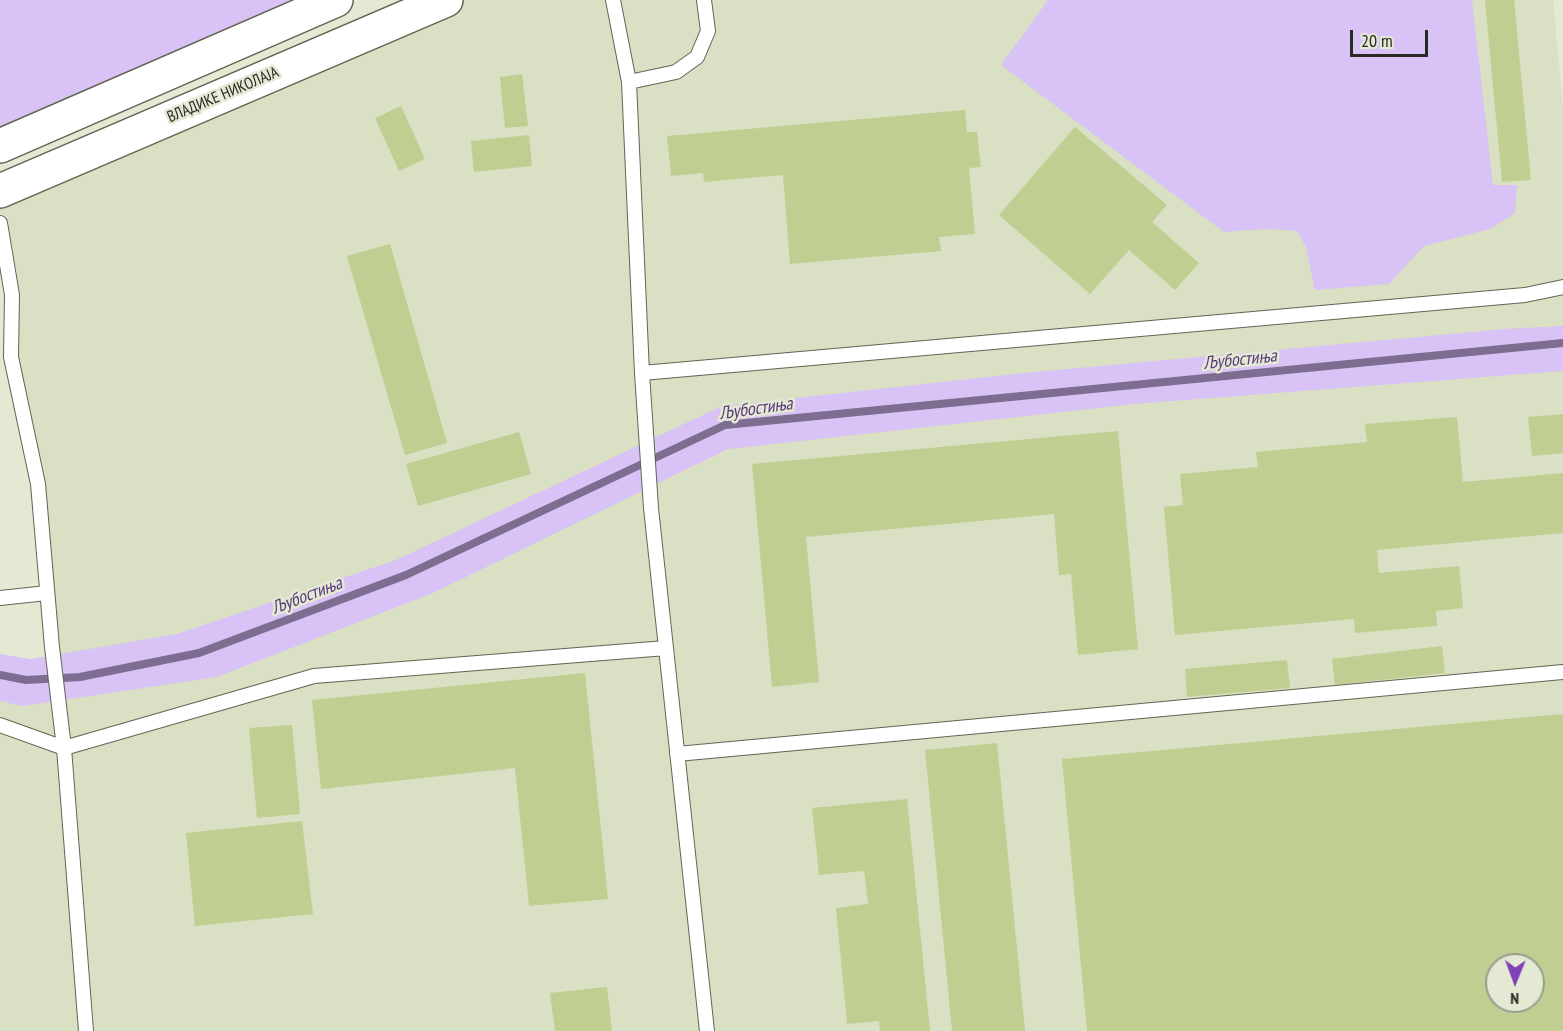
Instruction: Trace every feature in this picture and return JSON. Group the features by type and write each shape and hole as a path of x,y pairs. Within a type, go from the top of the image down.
{"main road":[{"path":"0,146 336,0"},
{"name":"ВЛАДИКЕ НИКОЛАЈА","path":"0,191 446,0"}],"lane":[{"path":"613,0 629,82 642,373 651,508 707,1031"},
{"path":"629,82 676,72 697,57 708,31 704,0"},
{"path":"0,223 12,295 11,357 38,484 52,647 64,748 86,1031"},
{"path":"642,373 1525,296 1563,287"},
{"path":"0,343 11,357"},
{"path":"0,598 47,592"},
{"path":"0,725 64,748 314,676 666,648"},
{"path":"677,754 1563,672"}],"shaded area":[{"path":"0,0 336,0 0,146"},
{"path":"446,0 1553,0 1563,109 1563,1031 0,1031 0,675 79,677 52,647 0,223 0,191"},
{"path":"1048,0 1472,0 1493,185 1517,185 1515,213 1490,229 1424,246 1389,284 1315,290 1306,247 1297,231 1268,229 1224,232 1001,65"},
{"path":"1563,326 1563,371 1134,404 728,449 433,593 217,677 23,706 0,701 0,654 31,659 177,634 396,560 722,406 1024,373 1505,329"}],"building":[{"path":"1485,0 1514,0 1531,180 1502,182"},
{"path":"522,74 528,126 505,128 500,77"},
{"path":"401,106 425,159 399,171 375,118"},
{"path":"965,110 967,132 977,132 981,167 969,168 975,234 939,237 941,251 790,264 783,175 704,182 703,173 671,176 667,136"},
{"path":"1075,127 1167,205 1152,222 1199,263 1175,290 1129,250 1090,294 999,215"},
{"path":"529,135 532,166 474,172 471,141"},
{"path":"390,244 447,443 405,455 347,256"},
{"path":"1563,414 1563,453 1532,456 1528,417"},
{"path":"1457,417 1463,482 1563,473 1563,533 1377,550 1379,573 1459,566 1463,608 1436,611 1437,626 1355,633 1354,619 1175,635 1164,507 1183,505 1180,474 1258,467 1256,452 1367,442 1365,424"},
{"path":"1118,431 1138,649 1078,655 1071,574 1059,575 1054,514 806,537 819,682 772,687 752,464"},
{"path":"519,432 531,474 418,506 406,464"},
{"path":"1442,646 1445,673 1335,685 1332,659"},
{"path":"1287,660 1290,688 1187,697 1185,669"},
{"path":"585,673 608,899 529,906 515,768 321,789 312,700"},
{"path":"1563,714 1563,1031 1087,1031 1062,759"},
{"path":"292,725 300,814 257,818 249,728"},
{"path":"997,743 1025,1031 952,1031 925,750"},
{"path":"907,799 930,1031 880,1031 879,1021 847,1024 836,908 868,904 864,871 819,875 812,808"},
{"path":"302,821 313,914 195,926 186,833"},
{"path":"607,987 612,1031 555,1031 550,993"}],"waterway":[{"name":"Љубостиња","path":"0,675 26,680 80,677 199,653 406,575 725,425 1563,343"}]}
